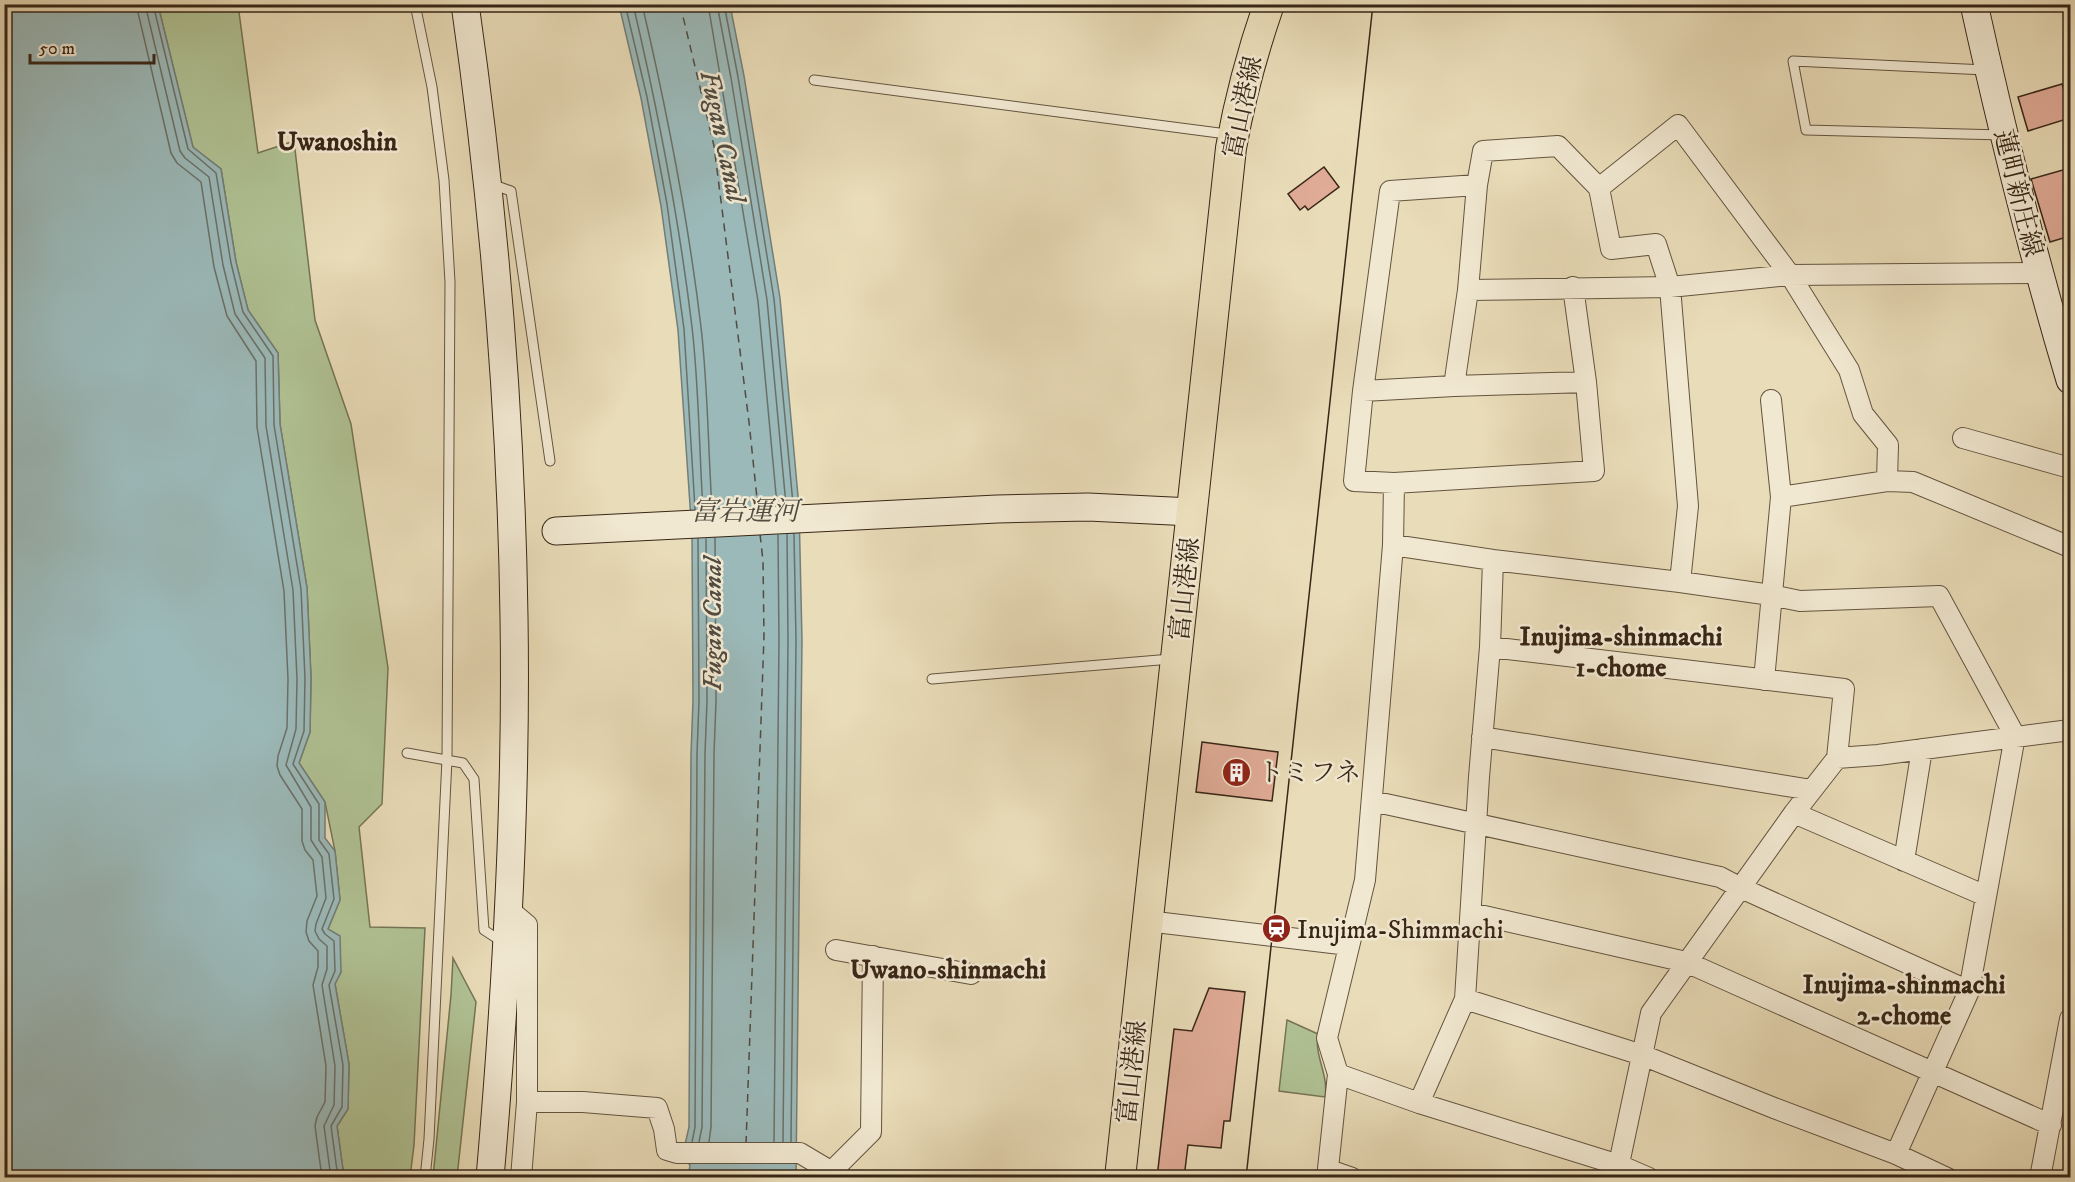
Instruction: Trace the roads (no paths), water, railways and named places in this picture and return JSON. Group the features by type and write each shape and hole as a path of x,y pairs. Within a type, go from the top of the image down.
{"main road":[{"name":"富山港線","path":"1120,1178 1231,148 1252,53 1269,4"}],"street":[{"path":"465,4 489,183 505,380 514,616 514,747 508,909 490,1178"},
{"name":"蓮町新庄線","path":"1974,4 2039,273 2070,380"},
{"path":"1599,188 1678,125 1790,275 1849,370 1863,414 1888,445 1887,481"},
{"path":"1454,386 1468,290 1482,151 1558,146 1599,188 1611,249 1656,244 1670,287 1688,506 1680,582"},
{"path":"1477,185 1390,191 1363,391 1354,481 1394,483 1594,471 1574,287"},
{"path":"1468,290 1670,287 1790,275 2039,273"},
{"path":"1363,391 1586,382"},
{"path":"1764,680 1781,497 1771,400"},
{"path":"1963,438 2070,468"},
{"path":"1781,497 1887,481 1913,482 2070,547"},
{"path":"1352,1178 1328,1174 1338,1074 1327,1038 1365,880 1393,545 1394,483"},
{"path":"556,531 1065,507 1192,512"},
{"path":"1393,545 1493,560 1680,582 1771,595 1800,602 1939,596 2015,736 1969,991 1896,1154"},
{"path":"1419,1103 1465,999 1490,647 1493,560"},
{"path":"1490,647 1844,690 1837,758 1794,813 1651,1014 1618,1171"},
{"path":"1837,758 2070,730"},
{"path":"1482,737 1812,790"},
{"path":"1904,861 1922,749"},
{"path":"1372,801 1720,877 1969,991"},
{"path":"1794,813 1986,896"},
{"path":"508,909 527,925 527,1102 521,1178"},
{"path":"1471,913 1686,962 2051,1125"},
{"path":"1147,921 1349,945"},
{"path":"836,950 971,974"},
{"path":"527,1102 583,1101 657,1108 664,1129 667,1150 677,1153 800,1154 837,1174 871,1132 873,956"},
{"path":"1465,999 1642,1055 1896,1154 1947,1178"},
{"path":"2040,1178 2070,1019"},
{"path":"1338,1074 1618,1171 1649,1178"}],"lane":[{"path":"415,4 432,87 444,180 450,282 447,759 426,1178"},
{"path":"1989,70 1793,61 1806,130 2005,135"},
{"path":"814,80 1219,133"},
{"path":"489,183 511,191 550,461"},
{"path":"932,679 1177,659"},
{"path":"407,753 463,763 474,779 484,930 506,944"}],"water":[{"path":"5,4 158,5 193,147 221,169 236,262 248,310 278,353 280,424 307,588 311,678 310,732 299,763 325,802 325,838 335,851 340,900 328,929 340,936 341,972 335,984 349,1064 348,1109 337,1126 344,1177 5,1177"},
{"name":"富岩運河","path":"619,5 730,5 744,76 780,298 799,507 802,640 796,1177 688,1177 690,1165 682,1158 689,1127 693,701 692,534 678,330 661,206 641,98"}],"tram line":[{"path":"1246,1178 1373,4"}],"place":[{"name":"トミフネ","path":"1237,772"},
{"name":"Inujima-Shimmachi","path":"1276,929"}],"district":[{"name":"Uwanoshin","path":"337,141"},
{"name":"Inujima-shinmachi 1-chome","path":"1621,652"},
{"name":"Uwano-shinmachi","path":"948,969"},
{"name":"Inujima-shinmachi 2-chome","path":"1904,1000"}],"water label":[{"name":"Fugan Canal","path":"723,136"},
{"name":"Fugan Canal","path":"712,624"}]}
